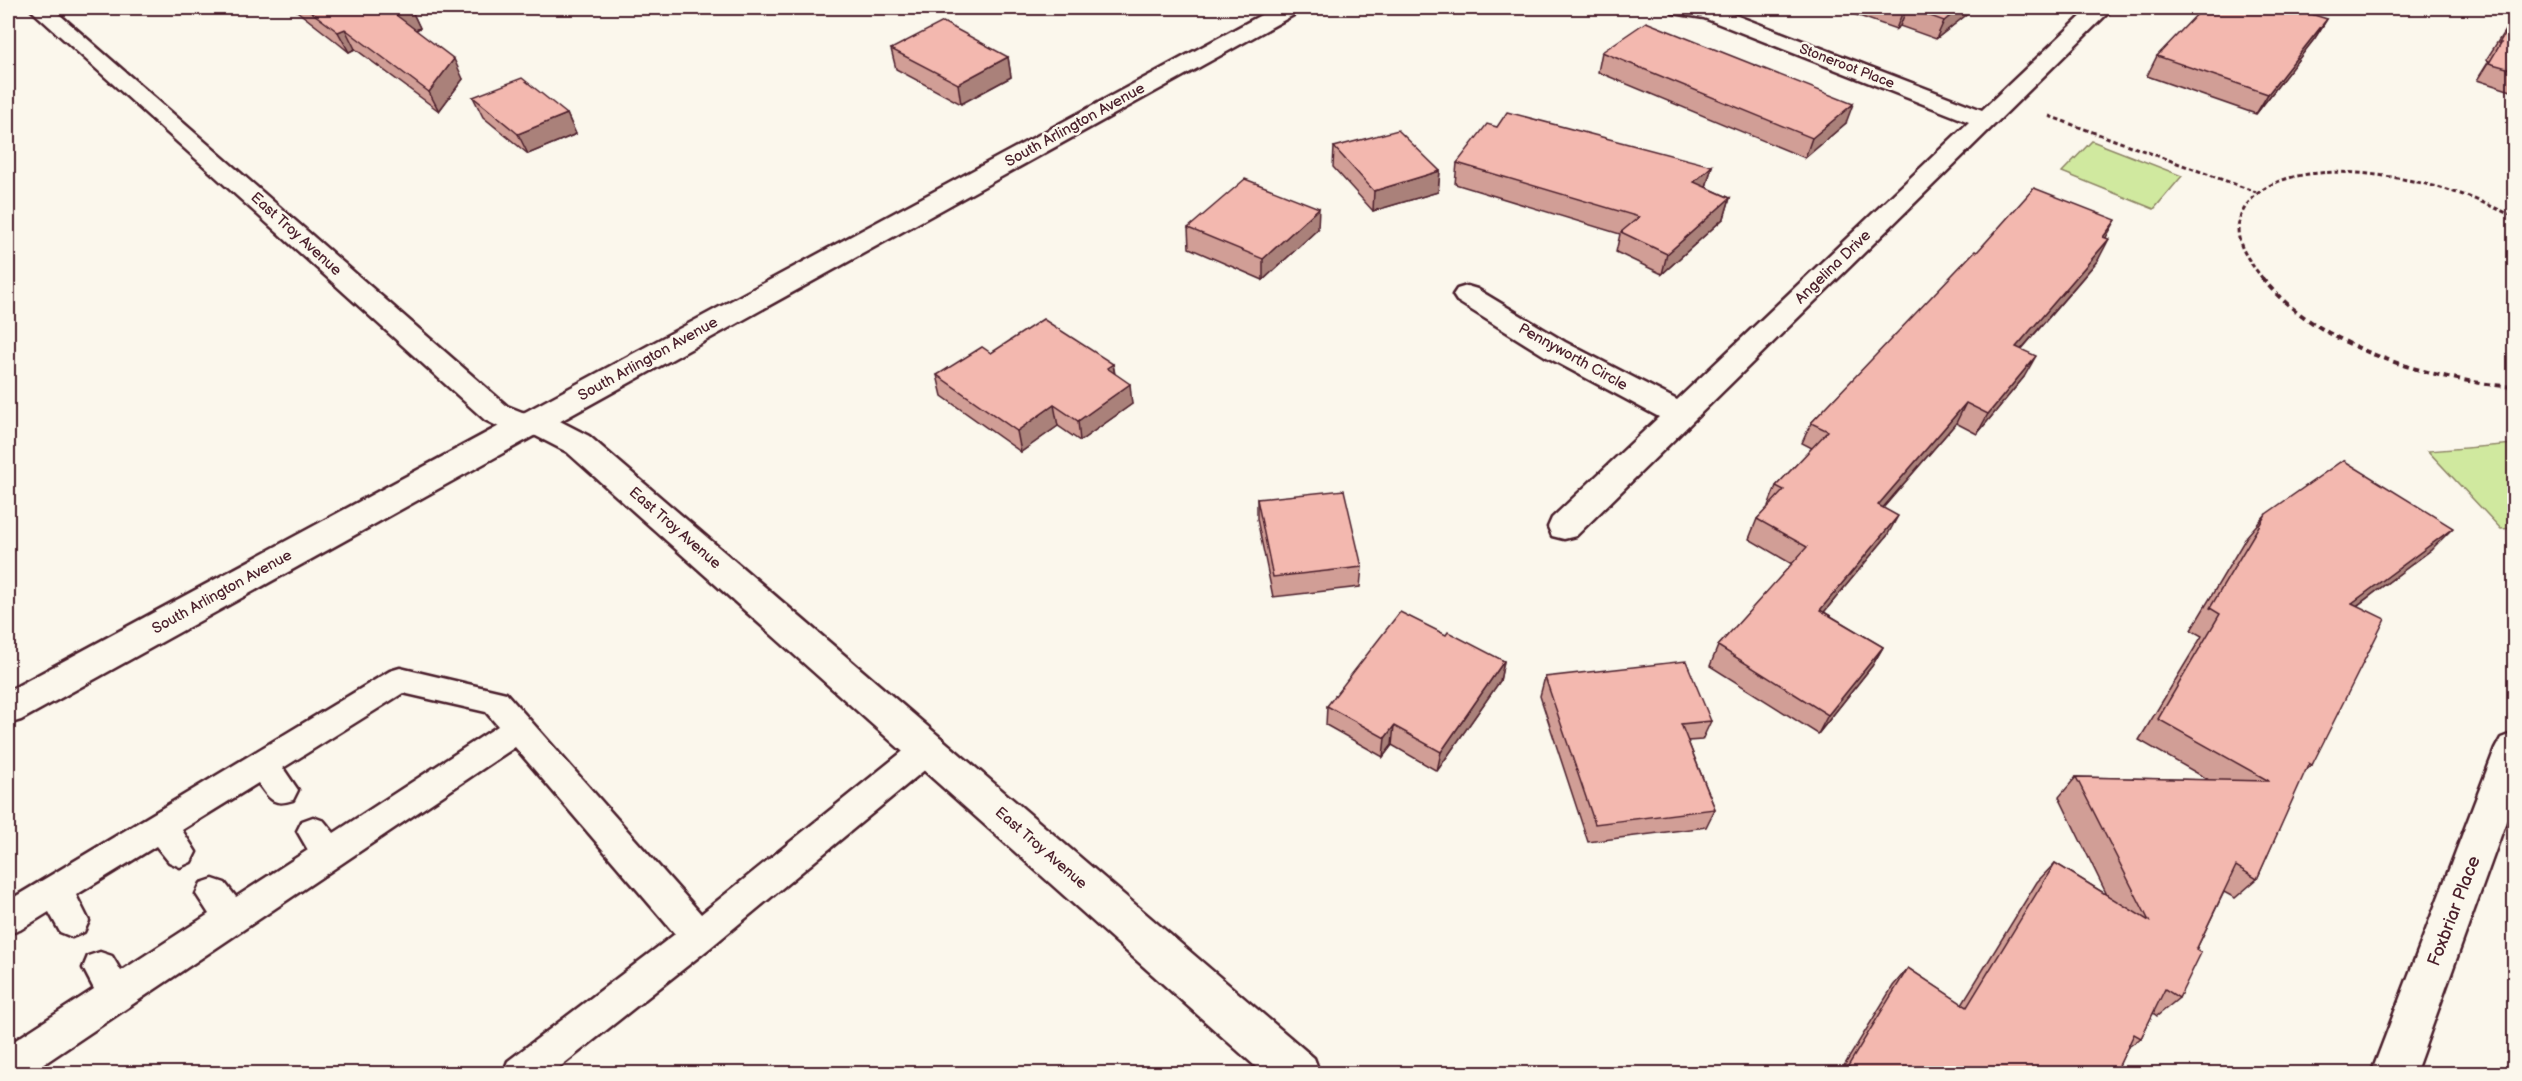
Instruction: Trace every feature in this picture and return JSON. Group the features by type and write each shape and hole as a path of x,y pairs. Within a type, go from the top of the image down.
{"street":[{"name":"East Troy Avenue","path":"40,8 496,413 516,422 554,430 578,444 1298,1074"},
{"name":"South Arlington Avenue","path":"8,709 1289,8"},
{"name":"Stoneroot Place","path":"1681,8 1707,10 1985,120"},
{"name":"Angelina Drive","path":"1564,527 2102,8"},
{"name":"Pennyworth Circle","path":"1467,295 1555,349 1680,415"},
{"name":"Foxbriar Place","path":"2393,1074 2514,749"}],"lane":[{"path":"8,919 400,680 495,702 699,936"},
{"path":"8,1066 108,981 322,842 518,729"},
{"path":"521,1074 699,936 928,749"},
{"path":"261,764 282,790"},
{"path":"160,826 180,852"},
{"path":"55,890 72,921"}],"path":[{"path":"2007,100 2256,192"},
{"path":"2514,216 2456,192 2394,177 2338,172 2290,177 2256,192 2238,215 2239,245 2261,280 2303,315 2361,348 2428,373 2498,387 2514,387"}],"green space":[{"path":"2092,141 2182,176 2154,209 2062,172"},
{"path":"2514,444 2514,528 2501,529 2428,451"}],"building":[{"path":"306,8 411,9 396,15 454,59 429,92 345,29 338,32"},
{"path":"1908,8 1960,8 1944,21"},
{"path":"2203,8 2292,8 2327,19 2268,94 2157,56"},
{"path":"2514,18 2514,70 2489,63"},
{"path":"943,22 1008,57 958,84 891,49"},
{"path":"1646,22 1853,104 1812,138 1602,52"},
{"path":"522,78 567,114 518,134 473,97"},
{"path":"1507,112 1712,166 1694,182 1730,198 1667,254 1621,232 1639,217 1457,163 1487,124 1497,127"},
{"path":"1398,130 1440,171 1374,191 1334,147"},
{"path":"1245,179 1319,208 1263,259 1188,228"},
{"path":"2034,188 2116,220 2103,237 2109,239 2016,347 2036,356 1988,414 1966,403 1878,505 1898,516 1820,610 1883,647 1828,715 1718,646 1807,547 1757,519 1784,490 1776,486 1828,431 1811,423 1975,251 1977,252"},
{"path":"1043,319 1113,364 1107,368 1130,384 1078,421 1054,405 1017,431 937,375 982,347 991,353"},
{"path":"2343,460 2453,528 2352,603 2385,619 2312,765 2309,763 2257,879 2236,866 2196,950 2201,953 2179,998 2165,989 2141,1038 2134,1034 2115,1074 1858,1074 1848,1066 1908,968 1967,1007 2055,863 2149,921 2076,777 2269,781 2158,719 2220,614 2210,608 2266,514"},
{"path":"1344,490 1362,567 1273,577 1257,499"},
{"path":"1400,612 1446,635 1448,632 1504,661 1441,752 1394,726 1385,738 1327,706"},
{"path":"1686,661 1711,721 1681,724 1715,809 1595,824 1545,677"}]}
